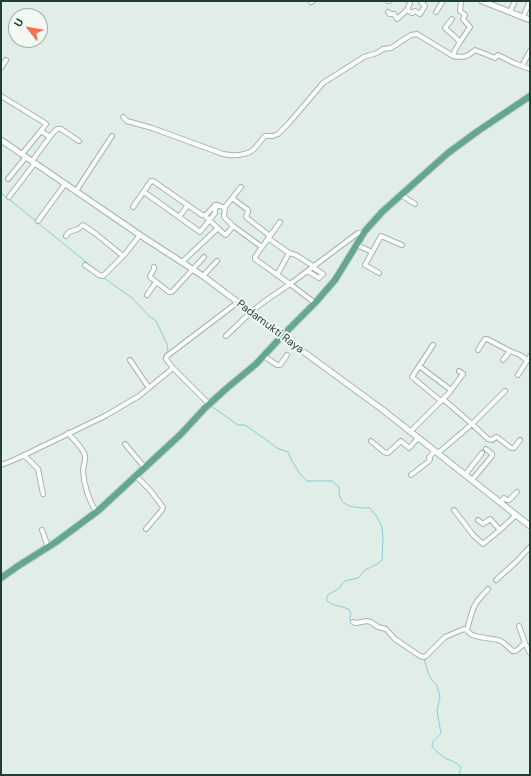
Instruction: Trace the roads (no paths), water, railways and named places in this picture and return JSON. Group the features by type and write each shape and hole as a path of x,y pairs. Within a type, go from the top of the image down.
{"main road":[{"path":"1,578 56,542 96,512 145,468 181,434 209,404 256,364 315,303 335,280 365,230 382,212 448,153 530,96"}],"street":[{"path":"388,12 390,14 394,14 397,19 407,10 410,3 409,1"},
{"path":"407,10 412,13 414,11 420,14 425,6 421,2 422,1"},
{"path":"436,12 443,1"},
{"path":"482,1 530,20"},
{"path":"510,12 515,1"},
{"path":"523,17 530,1"},
{"path":"454,56 455,50 470,26 463,20 465,15 460,11 461,3"},
{"path":"452,19 443,27 460,42"},
{"path":"123,117 127,121 152,128 231,156 247,153 254,149 265,136 273,136 278,134 323,83 364,57 377,53 383,49 391,48 411,35 416,34 454,56 463,57 470,55 475,50 495,58 498,55 530,69"},
{"path":"522,66 529,58 530,51"},
{"path":"1,68 6,60"},
{"path":"1,96 46,123 8,179"},
{"path":"9,197 57,129 61,129 78,141"},
{"path":"41,131 50,137"},
{"path":"76,191 112,136"},
{"name":"Padamukti Raya","path":"1,141 203,276 383,410 530,526"},
{"path":"133,207 151,181 153,181 204,215 224,234 226,235 233,226"},
{"path":"38,221 65,184"},
{"path":"241,187 225,208 224,217 233,226 262,247"},
{"path":"144,192 200,232 219,205"},
{"path":"402,195 415,204"},
{"path":"232,198 248,210 246,216 247,218 269,237 289,253 296,254 323,274 319,278 307,271"},
{"path":"179,217 188,205"},
{"path":"204,215 215,205 225,208"},
{"path":"280,222 255,259 315,303"},
{"path":"66,236 69,232 78,229 83,225 124,256"},
{"path":"182,262 217,229"},
{"path":"226,336 265,301 358,233 363,234"},
{"path":"84,265 102,276 124,256 140,235"},
{"path":"379,273 365,265 382,236 402,245"},
{"path":"357,245 372,252"},
{"path":"277,275 289,253"},
{"path":"154,267 150,276 169,292 172,292 204,257"},
{"path":"203,276 217,261"},
{"path":"147,295 156,282"},
{"path":"209,404 166,359 167,356 238,302"},
{"path":"478,350 485,339 487,339 510,351 529,358 518,375"},
{"path":"432,345 412,378 472,424 488,439 492,440 497,437 511,448 514,448 520,440"},
{"path":"503,360 510,351"},
{"path":"264,356 277,365 280,364 287,355"},
{"path":"130,360 149,388"},
{"path":"418,366 451,390"},
{"path":"1,465 105,416 139,396 173,368"},
{"path":"410,432 451,390 463,374 459,371"},
{"path":"411,475 429,461 429,457 472,424 505,392"},
{"path":"68,433 83,451 85,456 83,470 84,479 90,502 96,512"},
{"path":"371,441 384,452 388,453 401,441 409,448 418,438"},
{"path":"125,444 145,468"},
{"path":"472,480 492,456 492,454 486,449"},
{"path":"465,475 482,453"},
{"path":"24,455 39,472 43,494"},
{"path":"136,476 149,489 163,507 146,529"},
{"path":"500,502 504,498 509,500 517,492"},
{"path":"454,510 482,544 516,515"},
{"path":"478,520 482,524 490,519 500,530"},
{"path":"42,530 48,547"},
{"path":"496,580 530,547"},
{"path":"467,630 474,606 488,589"},
{"path":"353,622 368,621 378,627 386,629 395,639 424,658 445,637 464,629 472,635 499,640 513,651 516,651 525,643"},
{"path":"519,626 530,653"}],"waterway":[{"path":"1,193 36,221"},
{"path":"38,223 96,270"},
{"path":"104,278 132,298 149,316 156,321 167,344 168,351 163,357 164,359"},
{"path":"173,371 185,383"},
{"path":"211,406 238,425 245,425 277,448 288,452 300,474 307,481 332,481 339,487 339,493 342,501 353,507 370,508 377,517 382,527 382,560 365,570 358,578 345,581 336,591 329,594 327,598 327,601 332,604 349,609 351,615 349,619 352,622"},
{"path":"464,631 474,638"},
{"path":"487,640 499,642 512,654 516,653"},
{"path":"424,659 429,675 437,685 440,697 437,711 441,733 434,741 432,746 443,757 455,762 461,767 459,775"}]}
